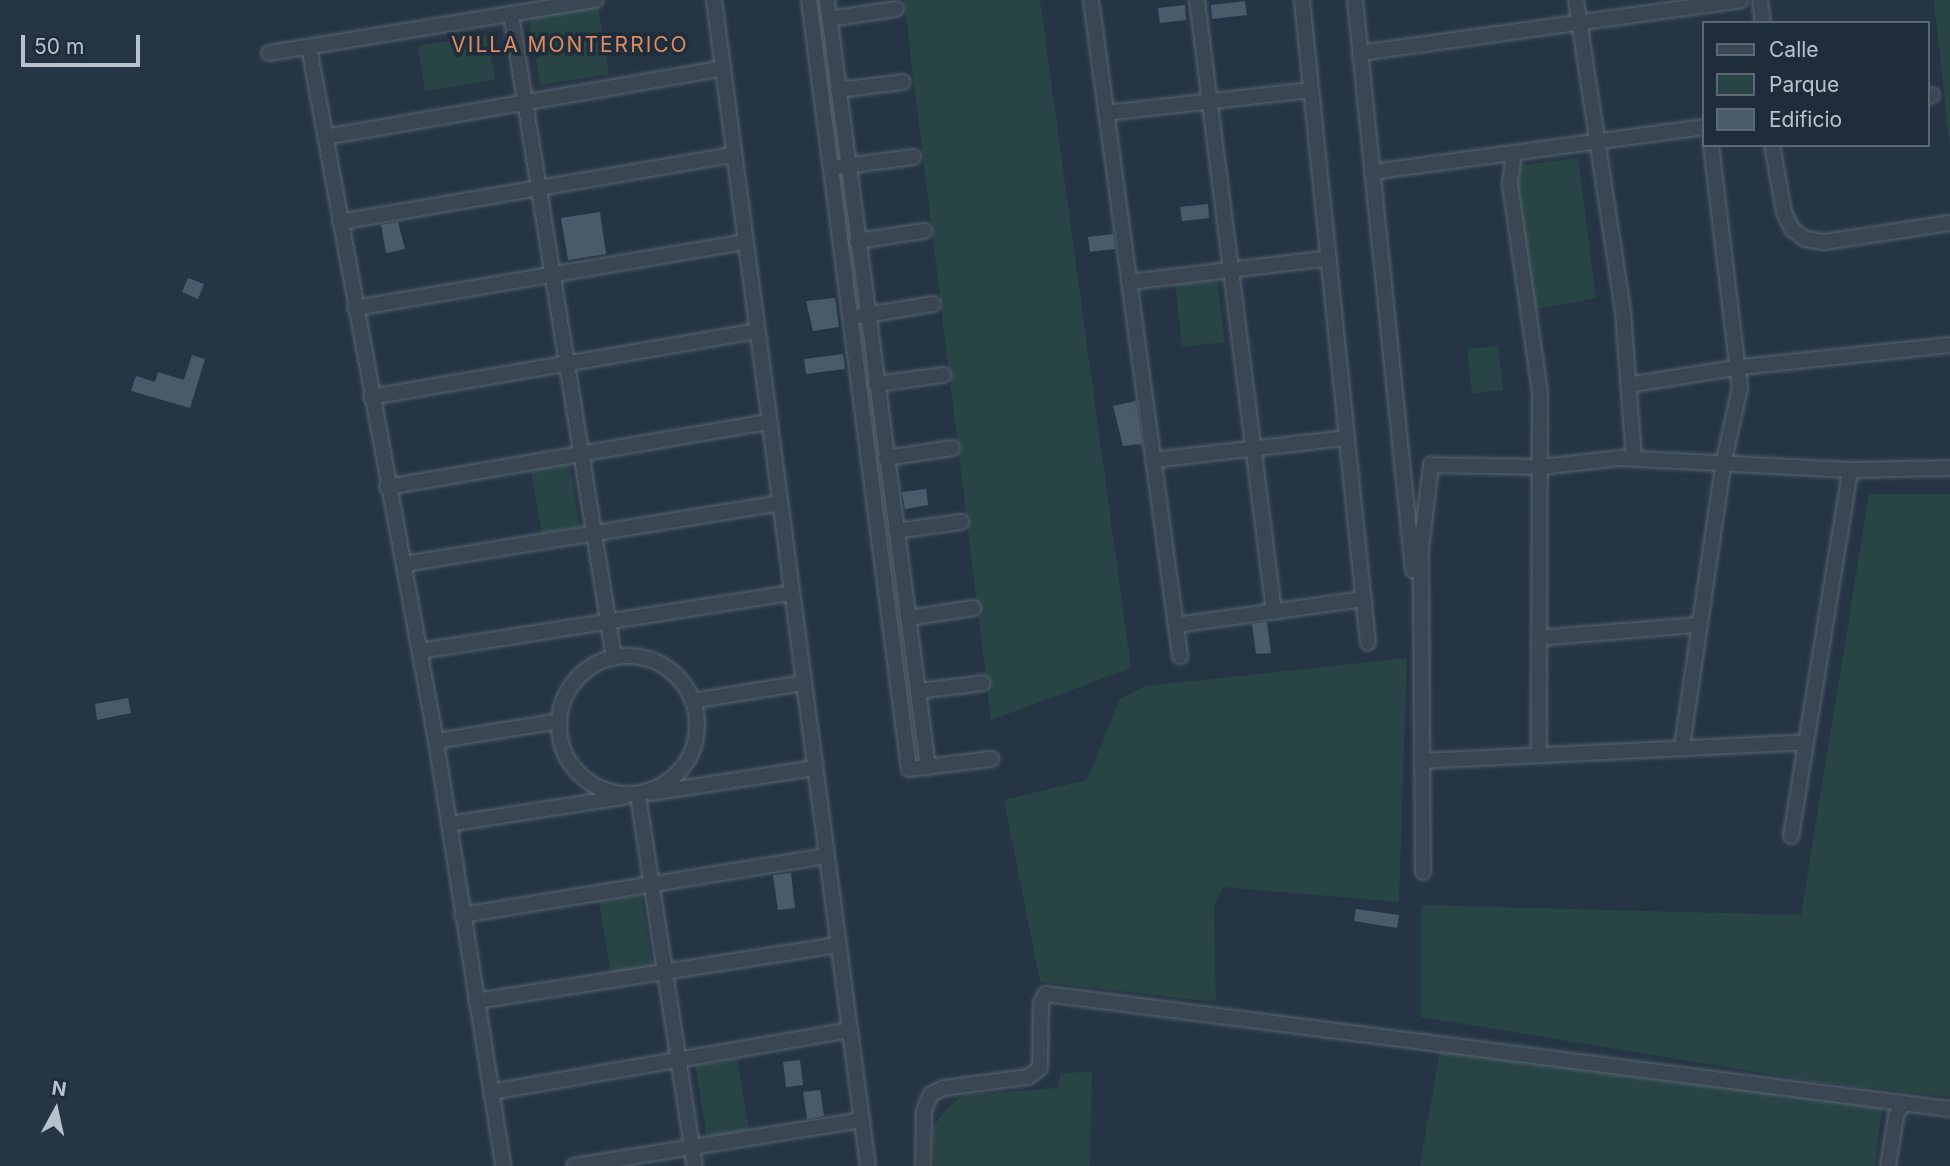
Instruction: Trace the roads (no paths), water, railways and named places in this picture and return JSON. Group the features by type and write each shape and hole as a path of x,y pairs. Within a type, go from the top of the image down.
{"street":[{"path":"496,0 514,10"},
{"path":"269,53 514,10 596,0"},
{"path":"714,0 868,1166"},
{"path":"809,0 909,769 991,759"},
{"path":"827,0 928,766"},
{"path":"1091,0 1180,656"},
{"path":"1197,0 1274,612"},
{"path":"1302,0 1368,643"},
{"path":"1355,0 1422,648"},
{"path":"1576,0 1623,312 1634,458"},
{"path":"1360,53 1740,0"},
{"path":"1760,0 1763,21"},
{"path":"829,19 896,9"},
{"path":"514,10 525,102 584,453 614,657"},
{"path":"309,47 387,486 436,741 503,1166"},
{"path":"325,137 723,68"},
{"path":"838,90 903,82"},
{"path":"1106,113 1311,90"},
{"path":"1372,172 1702,127"},
{"path":"1682,747 1698,625 1741,367 1711,147"},
{"path":"1772,147 1784,212 1792,229 1805,239 1824,242 1950,223"},
{"path":"1514,153 1510,184 1540,392 1539,755"},
{"path":"340,222 734,155"},
{"path":"829,168 914,156"},
{"path":"857,241 924,231"},
{"path":"355,308 745,242"},
{"path":"1129,282 1329,258"},
{"path":"849,318 933,304"},
{"path":"371,397 756,331"},
{"path":"1628,385 1741,367 1950,345"},
{"path":"876,384 943,375"},
{"path":"387,486 768,422"},
{"path":"1153,460 1347,438"},
{"path":"886,458 952,448"},
{"path":"1423,872 1421,548 1430,465 1541,467 1634,458 1850,470 1950,468"},
{"path":"1791,836 1850,470"},
{"path":"404,564 779,503"},
{"path":"896,531 961,522"},
{"path":"420,651 791,593"},
{"path":"1176,625 1364,600"},
{"path":"908,618 973,608"},
{"path":"1539,638 1698,625"},
{"path":"614,657 646,658 666,667 683,684 692,701 697,728 691,751 678,771 638,795 591,783 574,768 563,750 559,721 569,687 584,671 614,657"},
{"path":"692,701 803,683"},
{"path":"918,691 983,683"},
{"path":"436,741 559,721"},
{"path":"1422,761 1806,742"},
{"path":"449,824 814,768"},
{"path":"638,795 695,1166"},
{"path":"462,915 826,856"},
{"path":"476,1001 838,945"},
{"path":"923,1166 925,1110 931,1094 943,1088 1028,1077 1040,1068 1041,1003 1046,994 1950,1109"},
{"path":"491,1092 850,1030"},
{"path":"1888,1166 1896,1116 1903,1103"},
{"path":"574,1166 862,1121"}],"district":[{"name":"VILLA MONTERRICO","path":"570,45"}]}
